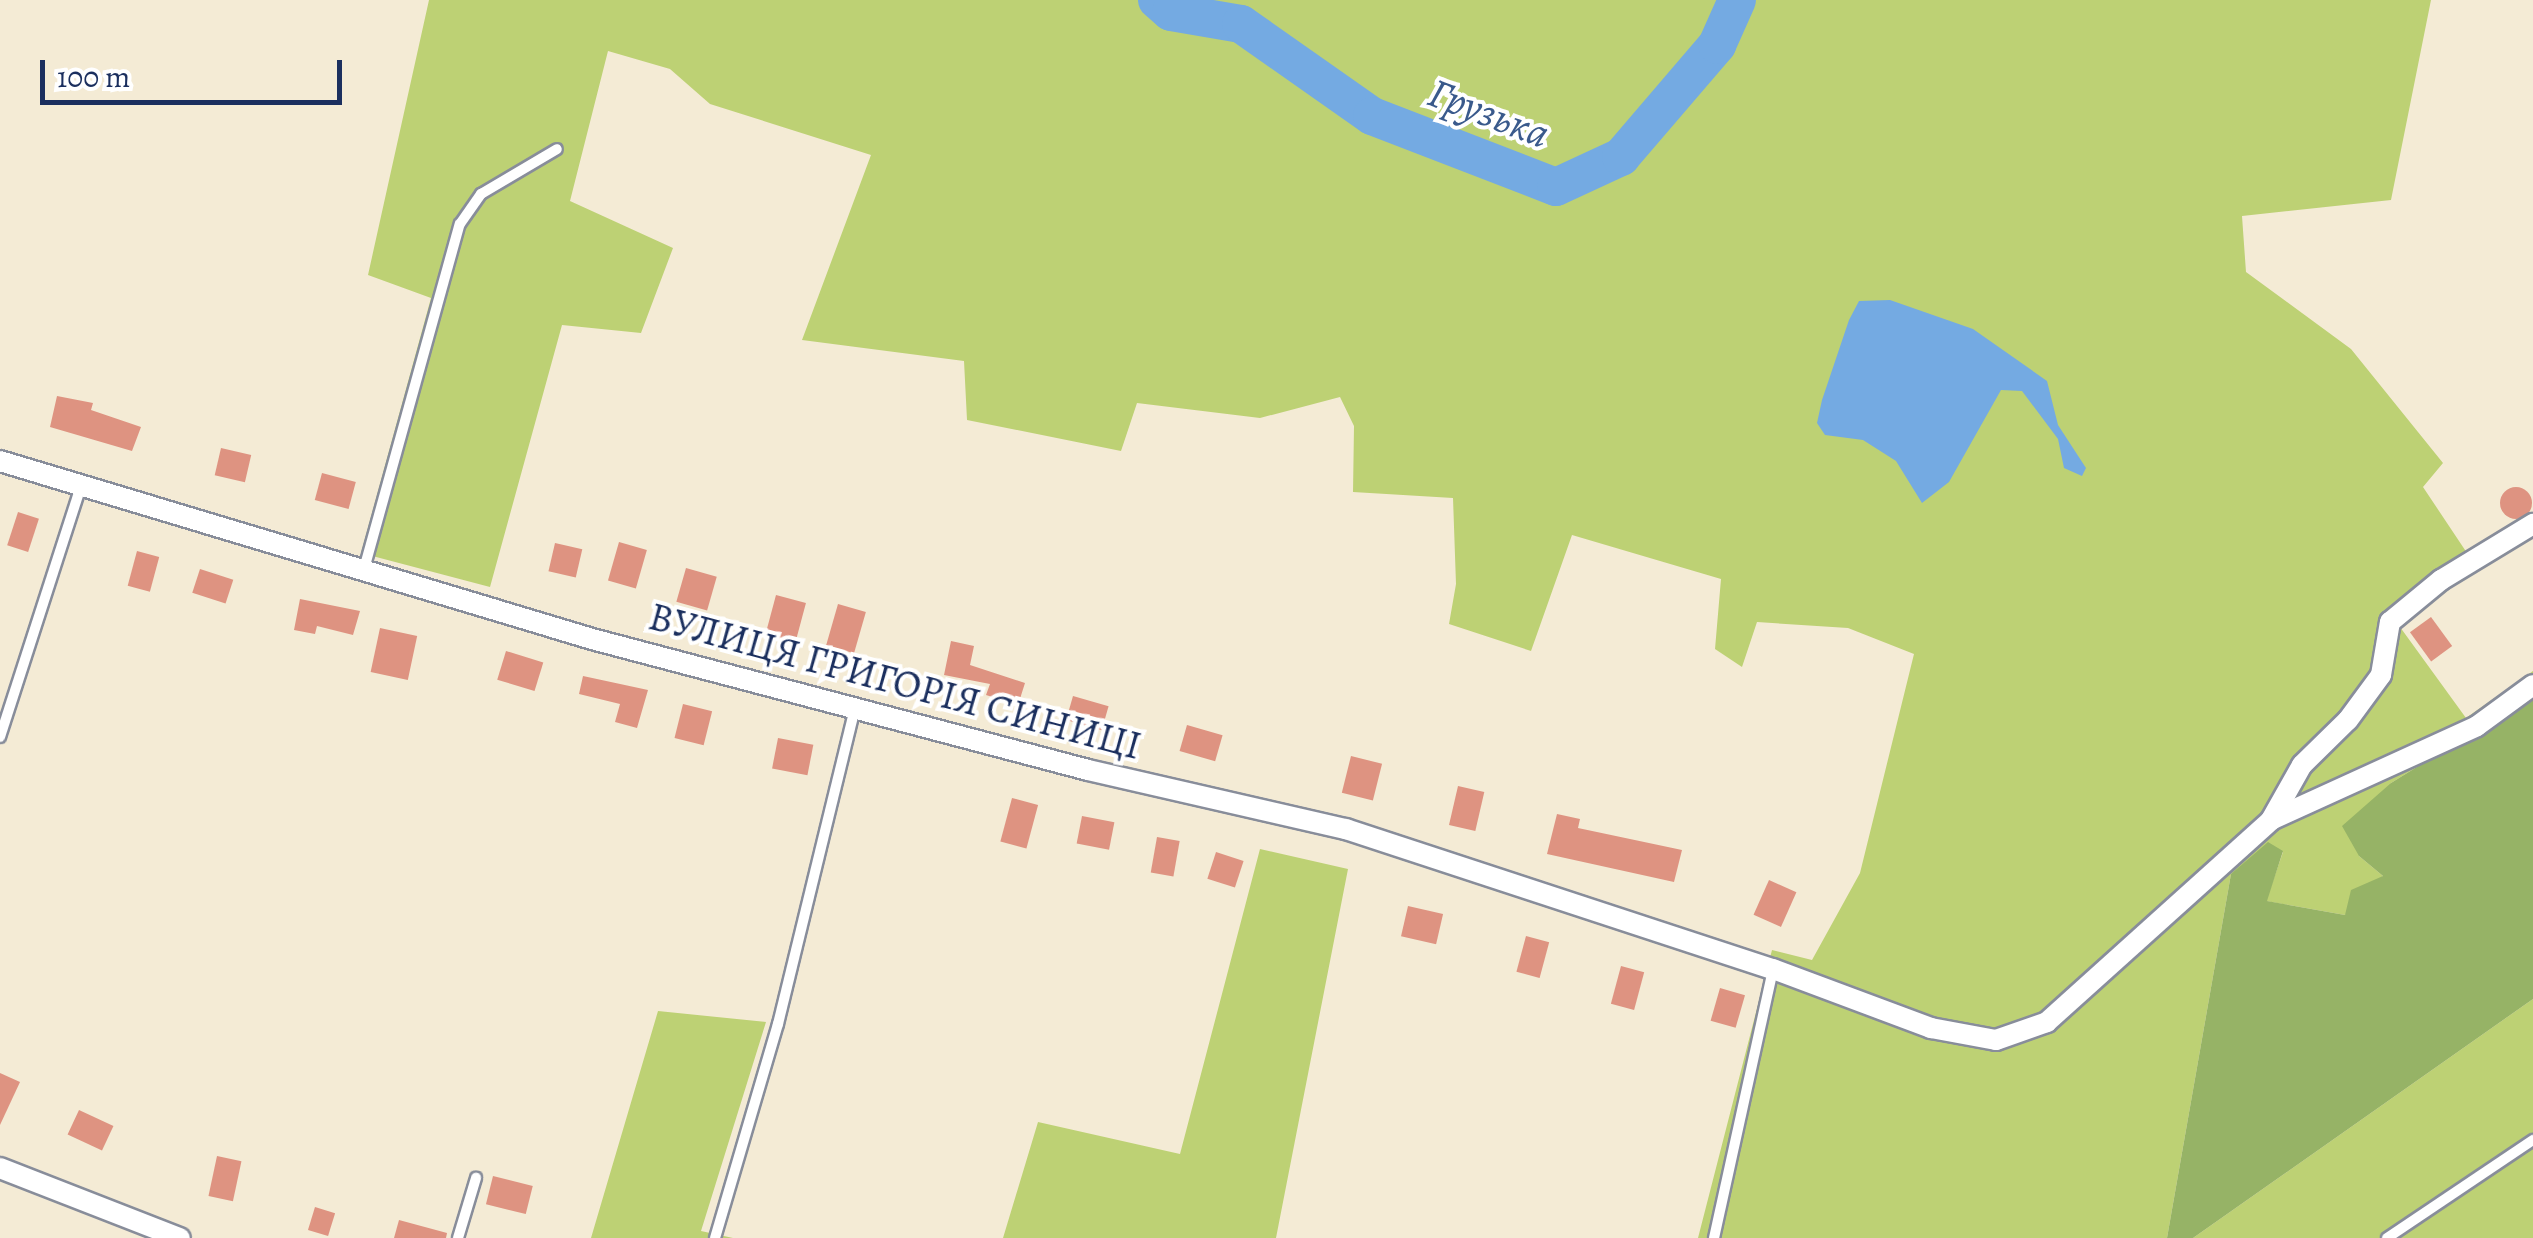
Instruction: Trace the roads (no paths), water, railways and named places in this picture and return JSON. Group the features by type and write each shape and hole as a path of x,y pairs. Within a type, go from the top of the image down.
{"street":[{"name":"ВУЛИЦЯ ГРИГОРІЯ СИНИЦІ","path":"0,461 80,490 364,569 592,639 1088,770 1346,828 1773,969 1931,1028 1996,1040 2048,1022 2271,820"},
{"path":"2271,820 2302,765 2348,720 2380,675 2390,622 2441,580 2533,524"},
{"path":"2271,820 2477,726 2533,686"},
{"path":"0,1168 180,1238"}],"lane":[{"path":"364,569 460,224 481,194 558,149"},
{"path":"0,737 80,490"},
{"path":"715,1238 778,1024 855,706"},
{"path":"1714,1238 1773,969"},
{"path":"2387,1238 2533,1140"},
{"path":"458,1238 476,1178"}],"water":[{"path":"1890,300 1973,329 2047,381 2058,425 2086,468 2082,476 2064,468 2058,439 2022,391 2001,390 1949,482 1922,503 1896,461 1863,440 1825,435 1817,423 1849,320 1859,301"}],"waterway":[{"name":"Грузька","path":"1157,0 1171,12 1241,24 1372,116 1556,187 1621,157 1717,45 1737,0"}]}
